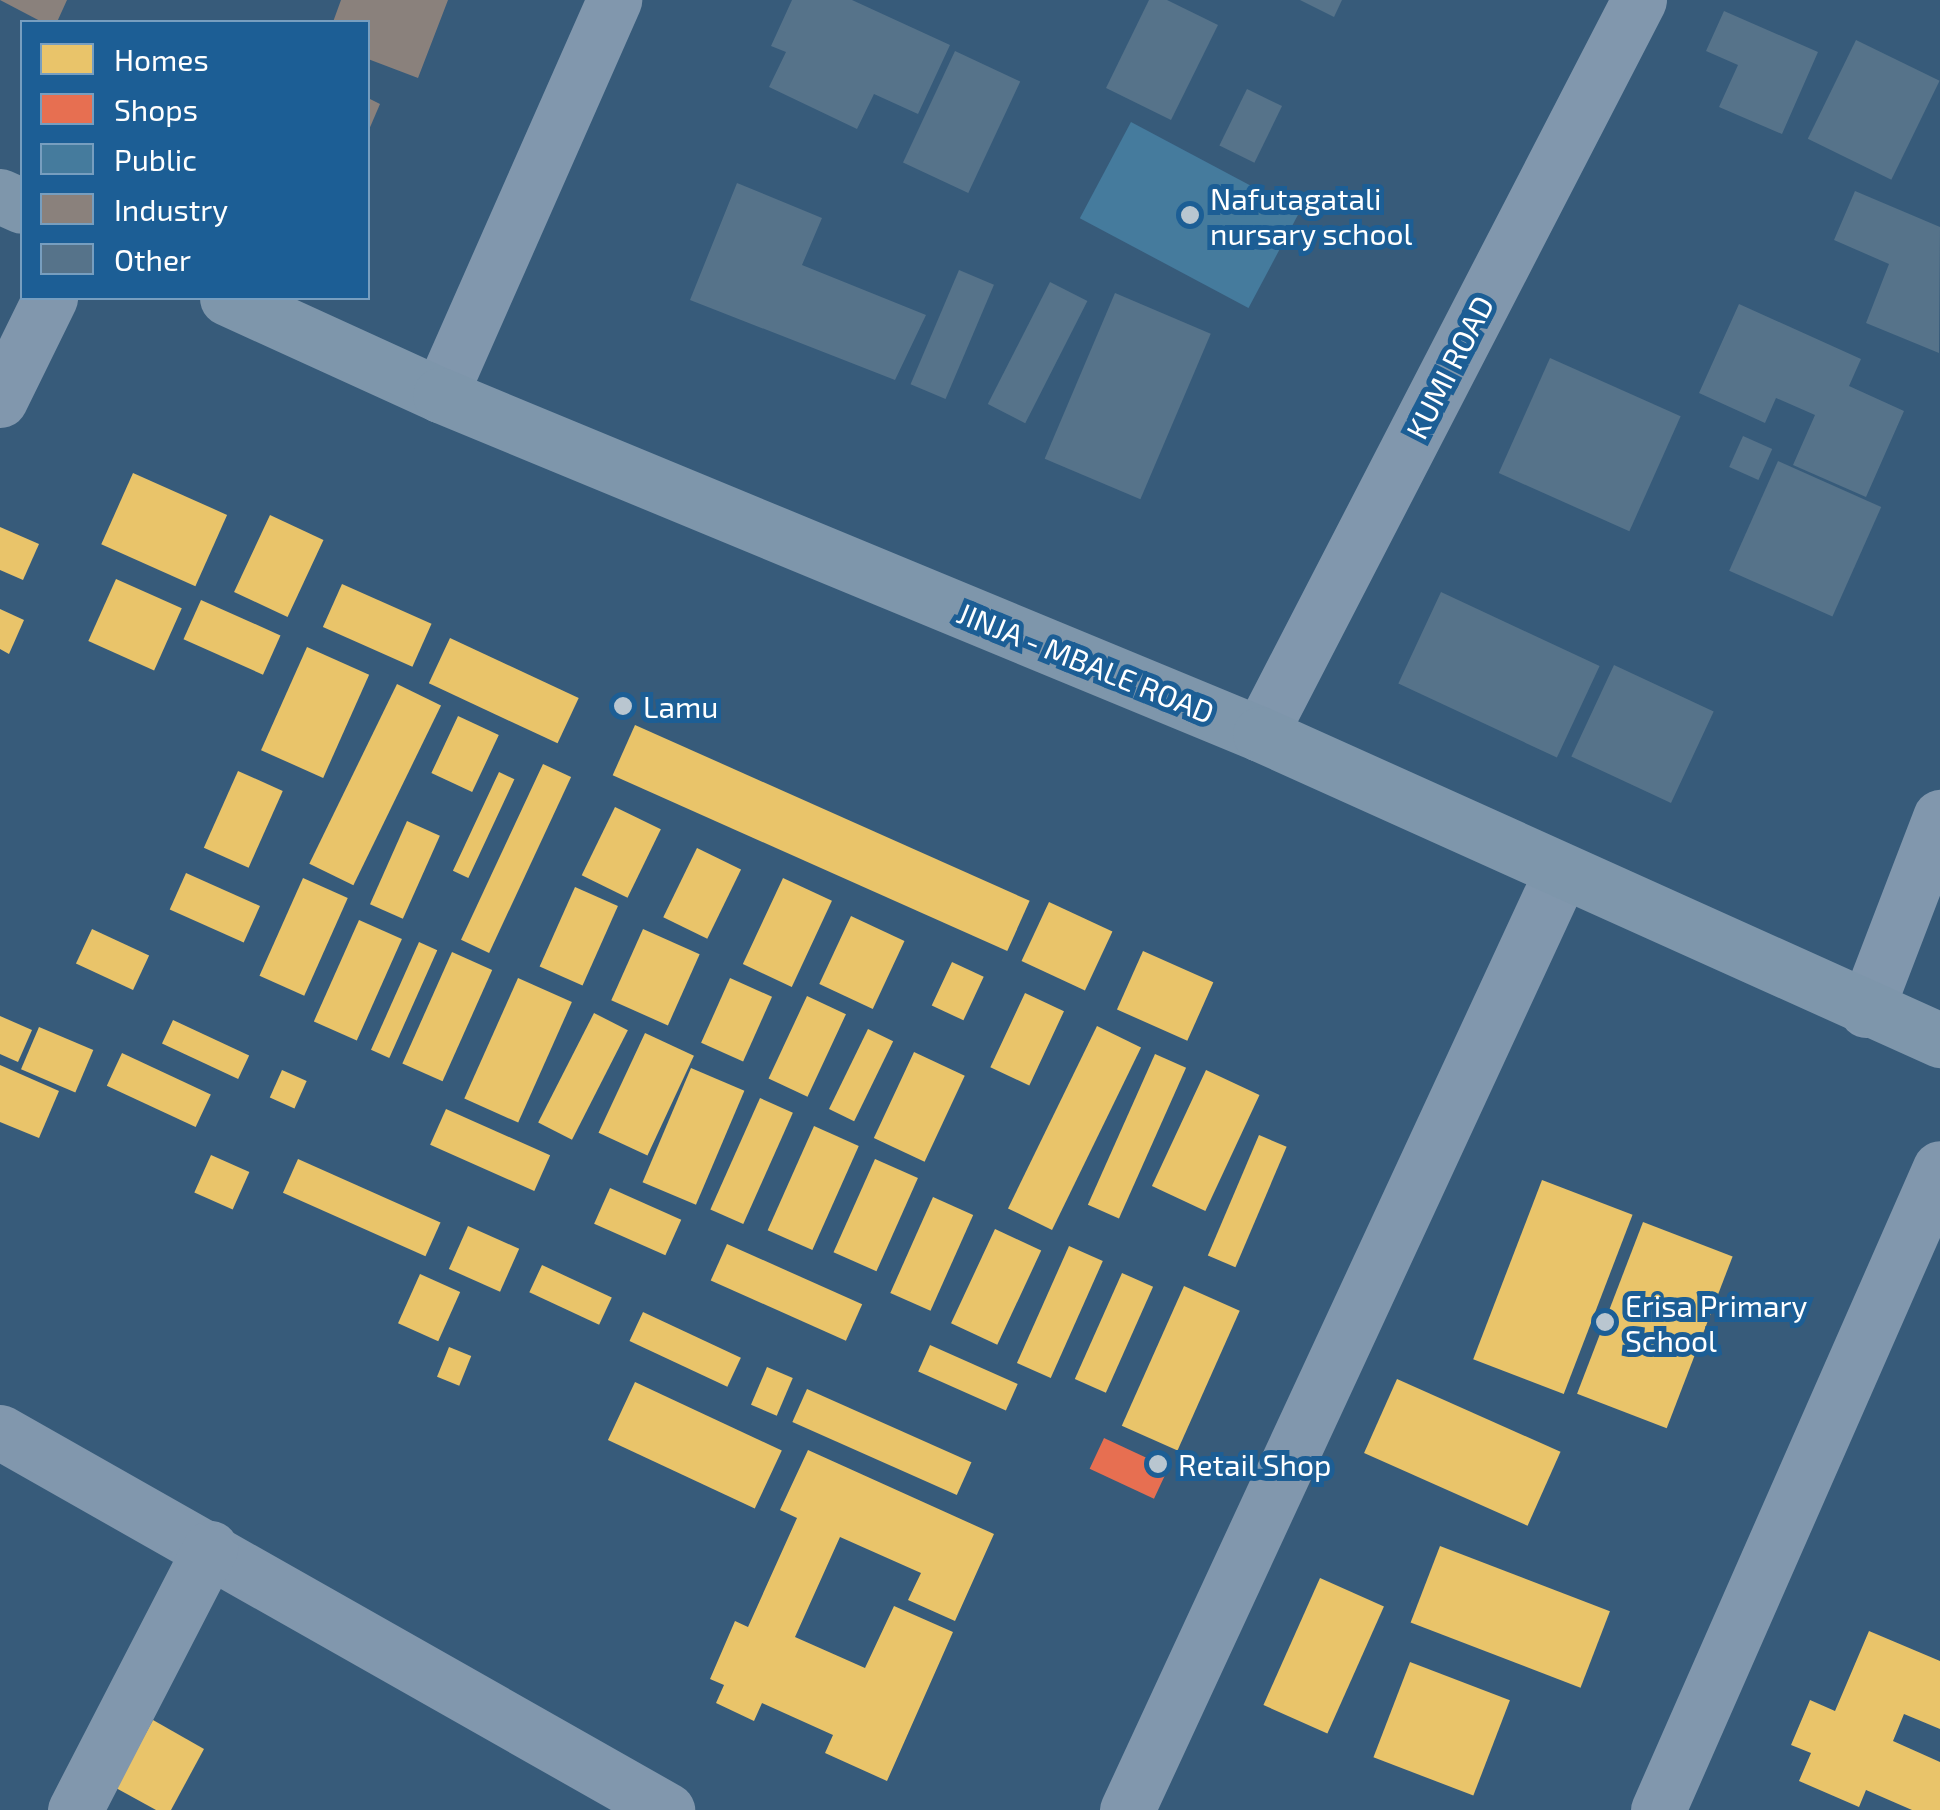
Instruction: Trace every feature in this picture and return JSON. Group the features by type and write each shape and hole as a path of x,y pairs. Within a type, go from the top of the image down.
{"main road":[{"name":"JINJA - MBALE ROAD","path":"231,300 440,395 1260,734 1866,1010 1940,1040"}],"street":[{"path":"440,395 614,0"},
{"name":"KUMI ROAD","path":"1260,734 1639,0"},
{"path":"0,400 49,300"},
{"path":"1866,1010 1940,817"},
{"path":"1127,1810 1561,872"},
{"path":"1658,1810 1940,1168"},
{"path":"0,1432 667,1810"},
{"path":"75,1810 210,1548"}],"building: Homes":[{"path":"133,473 227,515 195,586 101,544"},
{"path":"270,515 323,540 288,617 234,592"},
{"path":"0,527 39,544 23,580 0,570"},
{"path":"116,579 182,608 154,670 88,641"},
{"path":"342,584 432,624 412,667 323,627"},
{"path":"201,600 280,635 263,675 184,639"},
{"path":"0,609 24,620 9,654 0,649"},
{"path":"450,638 579,698 558,743 429,683"},
{"path":"307,647 369,675 323,778 261,750"},
{"path":"397,684 441,705 353,885 309,864"},
{"path":"458,716 499,735 472,792 431,773"},
{"path":"635,725 1030,901 1007,951 613,775"},
{"path":"543,764 571,777 489,953 461,940"},
{"path":"238,771 283,791 249,868 204,848"},
{"path":"499,772 514,779 468,878 453,871"},
{"path":"615,807 661,829 628,898 582,875"},
{"path":"407,821 440,836 403,919 370,904"},
{"path":"697,848 741,869 707,939 663,917"},
{"path":"186,873 260,906 244,942 170,910"},
{"path":"303,878 348,898 304,996 259,976"},
{"path":"783,878 832,901 792,987 743,964"},
{"path":"575,887 618,906 583,986 540,966"},
{"path":"1049,902 1112,932 1085,990 1022,961"},
{"path":"851,916 904,941 873,1009 819,984"},
{"path":"359,920 402,939 357,1041 314,1021"},
{"path":"92,929 149,956 133,990 76,963"},
{"path":"643,929 700,954 668,1025 611,1000"},
{"path":"419,942 437,950 389,1058 371,1050"},
{"path":"1143,951 1213,982 1187,1041 1117,1009"},
{"path":"452,952 492,970 443,1081 402,1063"},
{"path":"952,962 984,977 963,1020 932,1006"},
{"path":"518,978 572,1002 518,1123 464,1099"},
{"path":"730,978 772,997 743,1062 701,1043"},
{"path":"1025,993 1064,1011 1029,1085 990,1067"},
{"path":"807,996 846,1014 808,1097 769,1078"},
{"path":"594,1013 628,1030 572,1140 538,1123"},
{"path":"0,1016 32,1030 18,1062 0,1054"},
{"path":"173,1020 249,1055 238,1079 162,1044"},
{"path":"1097,1026 1141,1047 1052,1230 1008,1208"},
{"path":"39,1027 93,1050 75,1092 21,1069"},
{"path":"868,1029 893,1041 854,1121 829,1109"},
{"path":"645,1033 694,1056 647,1156 599,1133"},
{"path":"914,1052 965,1076 925,1162 874,1138"},
{"path":"122,1053 211,1094 196,1127 107,1086"},
{"path":"1155,1054 1186,1068 1119,1219 1088,1205"},
{"path":"0,1065 59,1091 39,1138 0,1122"},
{"path":"691,1068 744,1091 696,1205 643,1182"},
{"path":"282,1070 307,1081 294,1108 270,1097"},
{"path":"1206,1070 1259,1095 1205,1211 1152,1186"},
{"path":"760,1098 793,1113 743,1224 710,1209"},
{"path":"446,1109 550,1155 534,1191 430,1145"},
{"path":"814,1126 859,1146 812,1250 768,1230"},
{"path":"1259,1135 1287,1147 1235,1267 1208,1256"},
{"path":"211,1155 249,1172 233,1210 194,1192"},
{"path":"298,1159 441,1222 425,1256 283,1193"},
{"path":"875,1159 918,1178 876,1271 834,1252"},
{"path":"1542,1180 1633,1215 1564,1394 1473,1359"},
{"path":"610,1188 681,1220 665,1255 594,1224"},
{"path":"933,1197 973,1215 930,1311 890,1293"},
{"path":"1643,1222 1733,1256 1667,1428 1577,1394"},
{"path":"468,1226 519,1249 500,1292 449,1269"},
{"path":"995,1229 1041,1251 997,1345 951,1323"},
{"path":"727,1244 862,1304 846,1341 711,1281"},
{"path":"1069,1246 1103,1261 1051,1378 1017,1363"},
{"path":"542,1265 612,1298 599,1325 529,1292"},
{"path":"1122,1273 1153,1287 1106,1393 1075,1379"},
{"path":"420,1274 460,1292 438,1341 398,1323"},
{"path":"1184,1286 1240,1311 1177,1451 1122,1426"},
{"path":"643,1312 741,1358 727,1387 629,1341"},
{"path":"930,1345 1018,1384 1006,1411 918,1371"},
{"path":"449,1347 471,1356 459,1386 437,1377"},
{"path":"767,1367 793,1378 777,1416 751,1405"},
{"path":"1397,1379 1561,1452 1528,1526 1364,1453"},
{"path":"635,1382 782,1450 755,1508 608,1440"},
{"path":"807,1389 971,1462 957,1495 792,1422"},
{"path":"808,1450 994,1534 955,1621 908,1600 921,1573 840,1537 795,1637 865,1668 894,1606 953,1632 887,1781 825,1753 833,1735 762,1703 754,1721 716,1703 724,1685 710,1679 735,1621 748,1627 797,1518 780,1510"},
{"path":"1440,1546 1610,1611 1581,1688 1411,1623"},
{"path":"1320,1578 1384,1606 1327,1733 1263,1705"},
{"path":"1869,1631 1940,1661 1940,1729 1904,1714 1893,1741 1940,1762 1940,1810 1912,1810 1866,1790 1859,1807 1799,1781 1811,1753 1791,1745 1810,1700 1835,1711"},
{"path":"1410,1662 1510,1700 1473,1796 1373,1757"},
{"path":"153,1720 204,1749 171,1810 156,1810 116,1788"}],"building: Shops":[{"path":"1104,1438 1168,1468 1154,1499 1090,1469"}],"building: Public":[{"name":"Nafutagatali nursary school","path":"1131,122 1300,212 1248,308 1080,218"}],"building: Industry":[{"path":"0,0 67,0 58,20 38,20"},
{"path":"341,0 448,0 418,78 370,60 370,20 334,20"},
{"path":"370,99 380,104 370,127"}],"building: Other":[{"path":"792,0 852,0 950,45 918,114 874,94 857,129 769,87 786,52 771,46"},
{"path":"1149,0 1167,0 1218,25 1171,120 1106,88"},
{"path":"1300,0 1342,0 1334,17"},
{"path":"1724,11 1818,52 1782,134 1719,107 1738,65 1706,51"},
{"path":"1856,40 1940,81 1891,180 1808,139"},
{"path":"955,51 1020,81 968,193 903,162"},
{"path":"1247,89 1282,106 1254,163 1219,146"},
{"path":"737,183 822,218 802,265 926,315 895,380 690,300"},
{"path":"1855,191 1940,227 1939,353 1866,323 1889,264 1834,240"},
{"path":"959,270 994,285 946,399 911,384"},
{"path":"1050,282 1087,301 1025,423 988,404"},
{"path":"1115,293 1211,334 1140,499 1045,459"},
{"path":"1739,304 1861,359 1849,386 1904,411 1866,497 1793,465 1815,415 1776,398 1765,423 1699,393"},
{"path":"1550,358 1681,416 1629,531 1499,473"},
{"path":"1743,436 1772,449 1758,480 1729,467"},
{"path":"1778,461 1881,507 1832,617 1729,571"},
{"path":"1441,592 1600,666 1557,757 1398,684"},
{"path":"1614,665 1714,711 1671,803 1571,757"}],"place":[{"name":"Nafutagatali nursary school","path":"1190,215"},
{"name":"Lamu","path":"623,706"},
{"name":"Erisa Primary School","path":"1605,1322"},
{"name":"Retail Shop","path":"1158,1464"}]}
